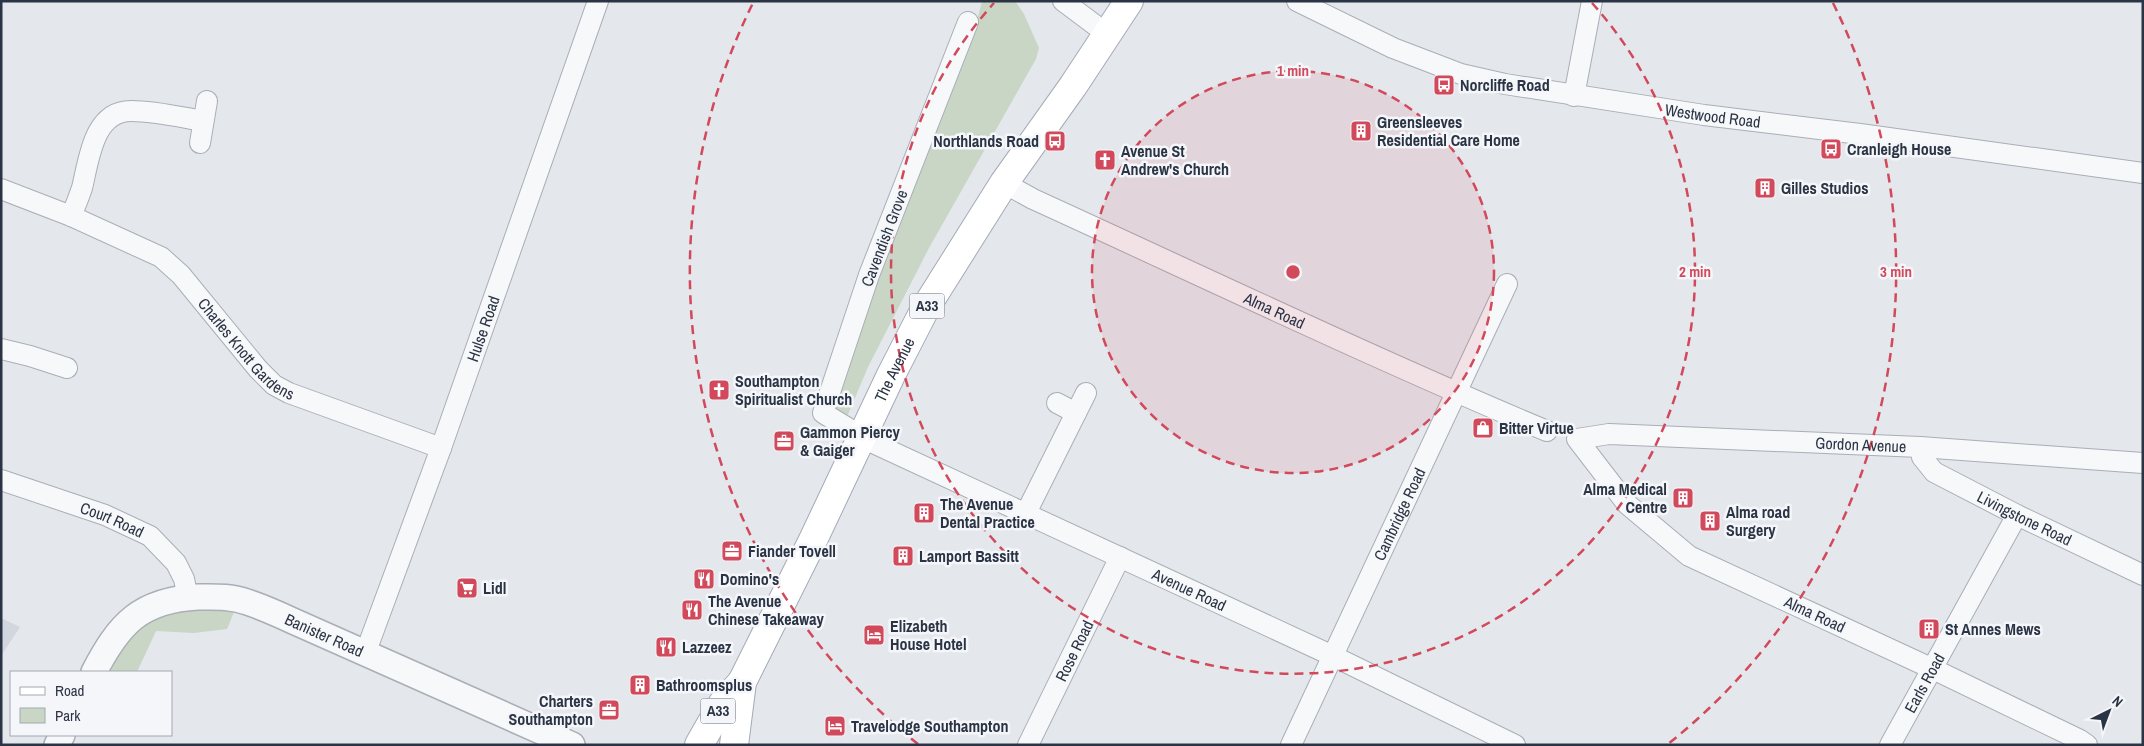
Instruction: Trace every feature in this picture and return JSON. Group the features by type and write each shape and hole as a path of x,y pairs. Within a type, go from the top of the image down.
{"main road":[{"name":"The Avenue","path":"698,745 723,703 742,682 926,307 1004,184 1130,1"},
{"name":"The Avenue","path":"734,745 742,682"}],"street":[{"name":"Hulse Road","path":"365,654 441,448 598,1"},
{"path":"1062,1 1107,34"},
{"name":"Westwood Road","path":"1297,1 1369,38 1437,66 1505,84 1574,96 2143,173"},
{"path":"1574,96 1592,1"},
{"name":"Cavendish Grove","path":"862,436 823,413 869,275 968,22"},
{"path":"200,143 207,101"},
{"path":"71,216 81,190 91,148 98,130 112,116 130,110 203,121"},
{"name":"Alma Road","path":"1004,184 1456,393 1547,431"},
{"name":"Charles Knott Gardens","path":"1,189 71,216 161,257 182,275 238,346 274,385 289,393 441,448"},
{"name":"Cambridge Road","path":"1291,745 1507,284"},
{"path":"1,349 68,368"},
{"path":"1026,513 1086,393"},
{"path":"1057,403 1076,414"},
{"name":"Gordon Avenue","path":"1577,439 1609,434 1920,446 2143,463"},
{"name":"Avenue Road","path":"862,436 1333,656 1515,745"},
{"name":"Alma Road","path":"1577,439 1627,504 1689,556 1933,669 2071,735 2087,745"},
{"name":"Livingstone Road","path":"1920,446 1922,457 1934,472 2017,515 2143,575"},
{"name":"Court Road","path":"1,480 105,515 150,536 176,563 184,579 188,598"},
{"name":"Earls Road","path":"1890,745 2017,515"},
{"name":"Rose Road","path":"1028,745 1120,557"},
{"name":"Banister Road","path":"94,671 107,646 129,620 156,604 188,598 225,598 247,602 572,745"}],"shaded area":[{"path":"1,618 20,627 1,656"}],"green space":[{"path":"982,1 1015,1 1024,14 1039,48 1036,59 929,248 868,367 847,417 839,414 832,403 904,208 973,37"},
{"path":"193,608 218,608 234,612 227,629 194,633 156,631 137,671 106,671 127,641 145,625 167,613"}],"place":[{"name":"Norcliffe Road","path":"1444,85"},
{"name":"Greensleeves Residential Care Home","path":"1361,131"},
{"name":"Northlands Road","path":"1055,141"},
{"name":"Cranleigh House","path":"1831,149"},
{"name":"Avenue St Andrew's Church","path":"1105,160"},
{"name":"Gilles Studios","path":"1765,188"},
{"name":"Southampton Spiritualist Church","path":"719,390"},
{"name":"Bitter Virtue","path":"1483,428"},
{"name":"Gammon Piercy & Gaiger","path":"784,441"},
{"name":"Alma Medical Centre","path":"1683,498"},
{"name":"The Avenue Dental Practice","path":"924,513"},
{"name":"Alma road Surgery","path":"1710,521"},
{"name":"Fiander Tovell","path":"732,551"},
{"name":"Lamport Bassitt","path":"903,556"},
{"name":"Domino's","path":"704,579"},
{"name":"Lidl","path":"467,588"},
{"name":"The Avenue Chinese Takeaway","path":"692,610"},
{"name":"St Annes Mews","path":"1929,629"},
{"name":"Elizabeth House Hotel","path":"874,635"},
{"name":"Lazzeez","path":"666,647"},
{"name":"Bathroomsplus","path":"640,685"},
{"name":"Charters Southampton","path":"609,710"},
{"name":"Travelodge Southampton","path":"835,726"}]}
